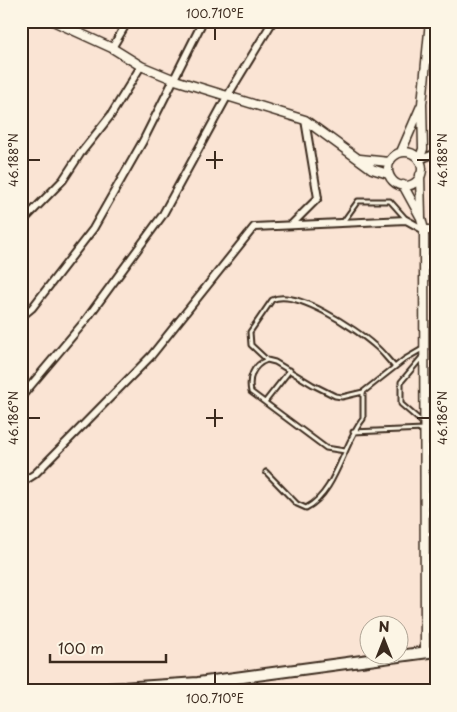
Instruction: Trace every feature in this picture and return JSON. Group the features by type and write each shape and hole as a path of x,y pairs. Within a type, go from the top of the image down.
{"highway":[{"path":"76,691 198,683 430,652"}],"street":[{"path":"112,48 128,21"},
{"path":"21,318 32,308 93,229 175,80 203,21"},
{"path":"21,397 85,321 162,216 228,95 273,21"},
{"path":"430,21 422,104 423,149 419,160 421,218 424,230 424,534 430,652"},
{"path":"55,22 112,48 141,66 175,80 305,120 372,169 388,174 393,181 403,186 421,218"},
{"path":"426,60 436,61"},
{"path":"21,223 63,180 80,154 111,115 141,66"},
{"path":"358,159 389,162 401,152 422,104"},
{"path":"291,224 318,198 305,120"},
{"path":"401,152 411,153 419,160"},
{"path":"419,160 436,153"},
{"path":"388,174 389,162"},
{"path":"403,186 413,183 420,175"},
{"path":"21,483 35,474 150,356 254,227 406,220 424,230 436,230"},
{"path":"186,691 198,683"}],"lane":[{"path":"341,224 358,201 390,201 406,220"},
{"path":"395,367 374,345 340,320 303,303 286,298 272,300 250,332 251,345 267,360 290,370 335,396 356,395 363,392 395,367 424,351"},
{"path":"424,351 401,382 401,404 424,427"},
{"path":"267,360 256,366 249,382 251,392 326,448 345,451"},
{"path":"265,402 290,370"},
{"path":"266,472 297,504 306,508 313,504 324,490 353,432 363,419 363,392"},
{"path":"353,432 424,427"},
{"path":"424,447 436,445"},
{"path":"424,513 436,512"},
{"path":"424,534 436,533"}]}
